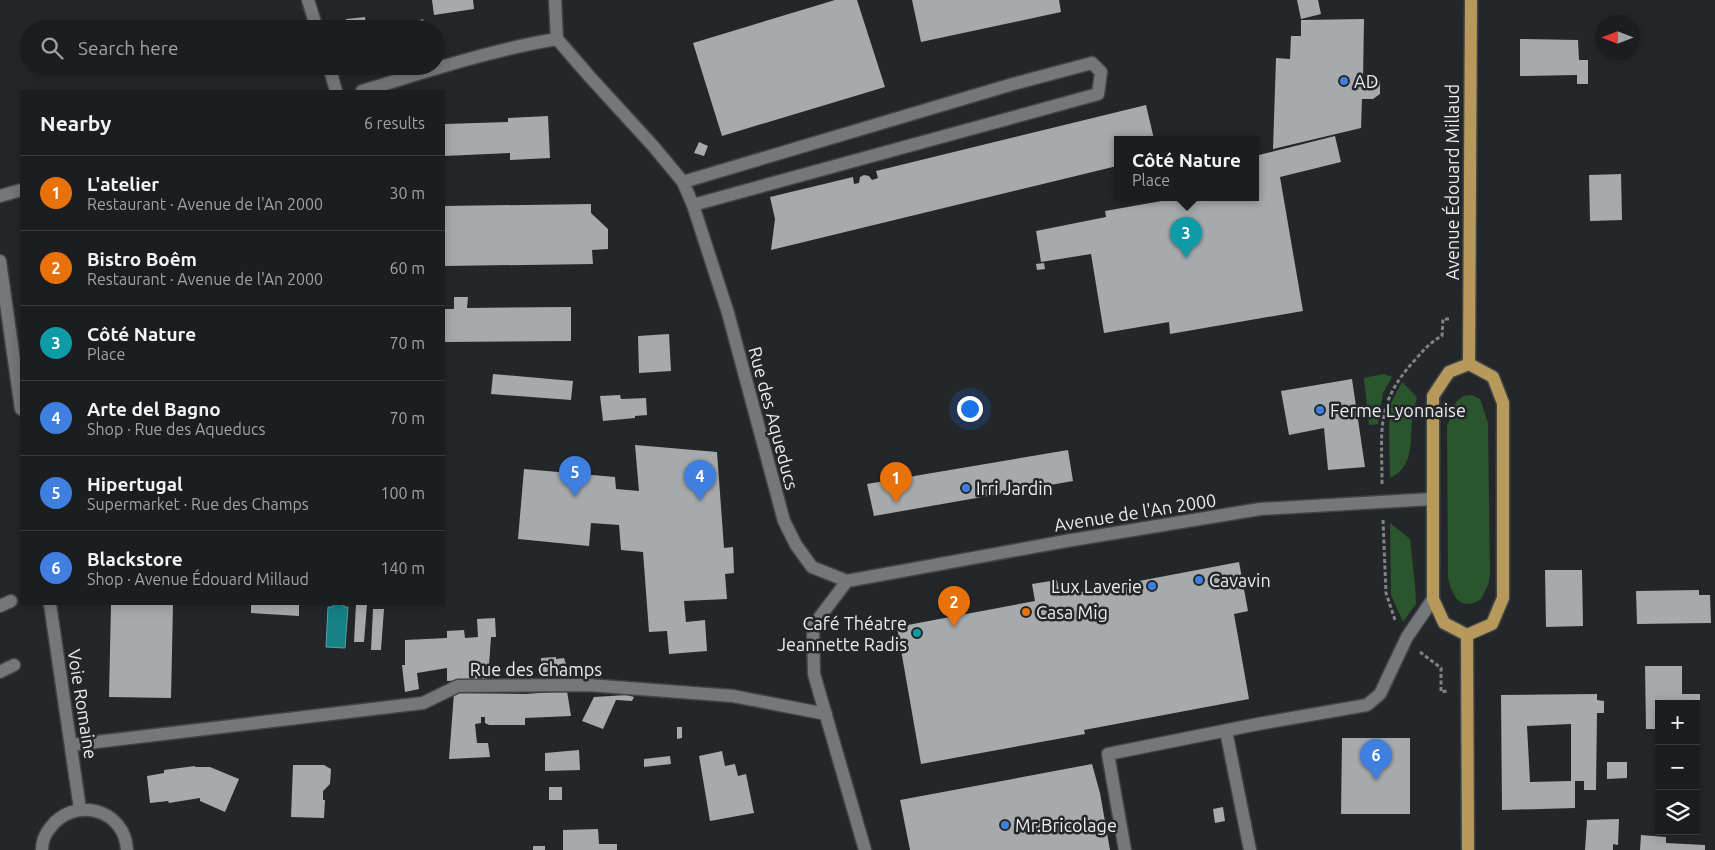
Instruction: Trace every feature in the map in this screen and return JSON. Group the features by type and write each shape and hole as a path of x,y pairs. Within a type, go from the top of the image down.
{"main road":[{"name":"Avenue Édouard Millaud","path":"1469,364 1471,0"},
{"path":"1469,364 1493,377 1503,403 1503,598 1492,624 1467,635 1444,623 1433,600 1432,499 1433,396 1449,372 1469,364"},
{"path":"1467,635 1468,850"}],"street":[{"path":"308,0 314,20"},
{"path":"445,66 526,44 557,39 555,0"},
{"name":"Rue des Aqueducs","path":"557,39 683,182 693,205 728,313 784,521 796,545 812,568 847,581"},
{"path":"683,182 1013,84 1092,63 1101,72 1098,94 693,205"},
{"path":"332,75 336,90"},
{"path":"365,90 415,75"},
{"path":"0,196 20,190"},
{"path":"0,261 20,402"},
{"name":"Avenue de l'An 2000","path":"847,581 1066,541 1260,509 1432,499"},
{"path":"847,581 813,626 814,674 865,850"},
{"path":"1125,850 1108,754 1367,705 1380,694 1407,637 1433,600"},
{"name":"Voie Romaine","path":"50,605 80,809"},
{"path":"0,672 14,665"},
{"name":"Rue des Champs","path":"71,745 424,703 458,686 588,685 733,696 826,714"},
{"path":"1226,731 1250,850"},
{"path":"42,850 46,833 55,821 66,813 80,809 93,810 105,814 115,822 123,832 127,850"}],"green space":[{"path":"1383,374 1392,377 1383,393 1378,424 1369,425 1364,378"},
{"path":"1402,382 1417,397 1412,417 1407,461 1398,473 1390,478 1389,428 1391,403"},
{"path":"1472,395 1480,399 1488,423 1490,575 1488,585 1481,599 1468,604 1458,600 1455,596 1448,577 1447,426 1456,402 1463,396"},
{"path":"1390,523 1410,539 1416,604 1403,622 1391,595"}],"water":[{"path":"333,605 344,605 344,607 348,607 345,648 326,647 328,607 333,607"}],"building":[{"path":"432,0 473,0 474,9 434,15"},
{"path":"835,0 857,0 885,87 722,136 693,43"},
{"path":"912,0 1059,0 1061,12 921,42"},
{"path":"1297,0 1318,0 1321,14 1301,19"},
{"path":"365,17 365,20 346,20"},
{"path":"1364,19 1363,81 1380,81 1380,94 1373,99 1362,99 1361,128 1273,149 1276,58 1290,59 1291,36 1301,36 1301,20"},
{"path":"1520,39 1578,40 1579,60 1588,60 1588,84 1577,84 1577,75 1520,76"},
{"path":"1146,105 1153,136 1114,136 1114,167 771,250 775,219 770,197 853,177 854,184 859,183 860,177 864,175 869,176 872,180 878,178 876,171"},
{"path":"548,116 550,158 510,160 510,153 445,156 445,124 508,122 508,118"},
{"path":"1335,136 1341,162 1280,177 1303,311 1170,334 1169,322 1104,333 1091,254 1041,262 1036,231 1106,217 1105,211 1161,201 1259,201 1259,155"},
{"path":"699,142 708,146 704,156 694,153"},
{"path":"1621,174 1622,220 1590,221 1589,175"},
{"path":"591,204 591,213 608,229 608,249 592,250 593,264 445,266 445,206"},
{"path":"1044,263 1045,269 1037,270 1036,264"},
{"path":"454,297 468,297 467,308 571,307 571,341 445,342 445,309 454,309"},
{"path":"669,334 671,371 639,373 638,336"},
{"path":"493,374 573,381 571,400 491,394"},
{"name":"Ferme Lyonnaise","path":"1352,379 1365,467 1328,470 1324,428 1289,435 1281,391"},
{"path":"620,395 621,399 646,398 647,415 603,421 600,396"},
{"path":"635,445 717,452 724,548 733,547 734,573 725,574 727,599 684,601 686,622 705,620 707,651 669,654 667,631 649,632 643,552 621,550 619,525 591,523 589,546 518,539 524,469 615,477 616,489 639,491"},
{"path":"1068,450 1073,481 874,516 867,484"},
{"path":"1239,562 1248,611 1234,614 1249,699 1084,730 1085,734 921,764 897,627 1035,601 1032,584 1057,580 1060,596"},
{"path":"1545,570 1582,570 1583,626 1546,627"},
{"path":"1699,590 1699,595 1710,595 1711,623 1637,624 1636,591"},
{"path":"111,605 173,605 171,698 109,697"},
{"path":"251,605 299,605 299,616 251,613"},
{"path":"356,605 367,605 364,642 354,642"},
{"path":"373,609 384,609 381,650 371,650"},
{"path":"495,618 496,637 491,637 488,679 447,681 447,668 417,673 419,689 405,692 402,665 405,665 405,640 447,638 447,631 464,630 465,638 478,637 477,619"},
{"path":"556,657 556,659 564,658 570,677 542,676 541,658"},
{"path":"1645,666 1682,666 1682,694 1700,694 1700,700 1655,700 1655,729 1646,729"},
{"path":"514,667 523,667 523,675 514,675"},
{"path":"567,691 571,716 525,718 525,725 489,725 485,723 485,717 481,717 481,723 475,724 477,743 488,743 490,757 449,759 454,693 526,694"},
{"path":"1597,694 1597,700 1604,701 1604,713 1597,713 1596,790 1584,790 1584,781 1575,781 1575,808 1502,810 1501,695","holes":["1571,724 1571,781 1530,782 1527,726"]},
{"path":"627,695 634,697 632,701 616,700 603,729 582,721 594,697"},
{"path":"677,727 682,727 682,738 677,739"},
{"path":"1342,738 1410,738 1410,814 1341,814"},
{"path":"579,750 580,770 545,771 545,753"},
{"path":"722,751 725,766 735,764 738,776 746,774 754,813 710,821 699,756"},
{"path":"670,756 671,764 644,767 644,759"},
{"path":"1607,762 1627,762 1627,778 1607,779"},
{"name":"Mr.Bricolage","path":"1092,764 1100,793 1110,850 910,850 900,800"},
{"path":"293,765 324,765 331,769 330,784 323,791 323,800 325,800 324,818 291,817"},
{"path":"195,766 210,767 239,779 225,812 200,801 200,798 169,803 168,801 150,803 147,776 164,773 164,770"},
{"path":"549,787 562,787 562,800 549,800"},
{"path":"1223,807 1225,821 1215,823 1213,809"},
{"path":"1619,819 1618,845 1613,844 1613,850 1585,850 1587,820"},
{"path":"598,829 599,844 617,844 617,850 563,850 563,830"},
{"path":"1641,835 1666,837 1666,843 1705,845 1705,850 1640,850"},
{"path":"533,846 545,846 545,850 533,850"}],"place":[{"name":"AD","path":"1344,81"},
{"name":"Côté Nature","path":"1186,258"},
{"name":"Ferme Lyonnaise","path":"1320,410"},
{"name":"Irri Jardin","path":"966,488"},
{"name":"Hipertugal","path":"575,497"},
{"name":"Arte del Bagno","path":"700,501"},
{"name":"L'atelier","path":"896,503"},
{"name":"Cavavin","path":"1199,580"},
{"name":"Lux Laverie","path":"1152,586"},
{"name":"Casa Mig","path":"1026,612"},
{"name":"Bistro Boêm","path":"954,627"},
{"name":"Café Théatre Jeannette Radis","path":"917,633"},
{"name":"Blackstore","path":"1376,780"},
{"name":"Mr.Bricolage","path":"1005,825"}]}
